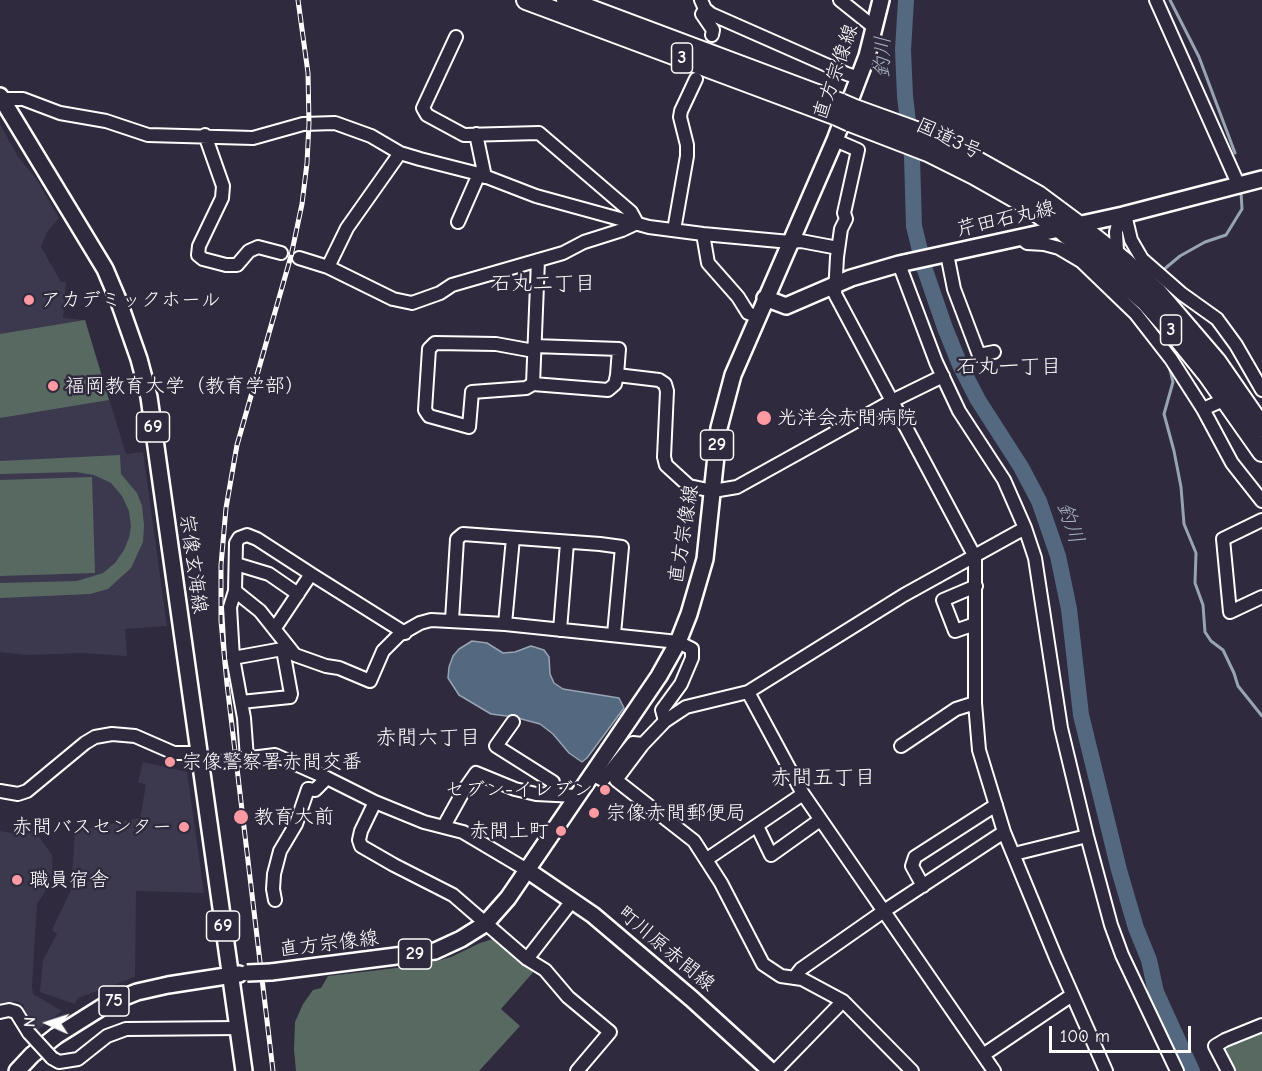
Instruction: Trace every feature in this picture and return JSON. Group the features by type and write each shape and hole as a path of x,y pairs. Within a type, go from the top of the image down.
{"highway":[{"name":"国道3号","path":"526,0 888,128 927,144 1002,191 1068,226 1125,262 1157,292 1189,328 1217,362 1262,427"},
{"name":"国道3号","path":"566,0 846,113"},
{"name":"国道3号","path":"1068,226 1146,302 1177,337 1207,374 1262,452"}],"main road":[{"name":"直方宗像線","path":"231,975 435,951 485,924 508,898 659,676 678,642 695,597 705,559 719,428 733,375 835,140 859,78 875,28 881,0"},
{"name":"宗像玄海線","path":"1,98 105,269 140,359 149,397 244,1071"},
{"name":"芹田石丸線","path":"765,298 786,306 851,278 902,264 1123,215 1262,179"},
{"name":"町川原赤間線","path":"527,870 593,915 692,999 771,1071"},
{"name":"75","path":"17,1071 32,1055 56,1036 107,1004 137,992 231,975"}],"street":[{"path":"840,0 875,28"},
{"path":"1156,0 1239,186"},
{"path":"712,35 713,30 702,14 703,5 859,78"},
{"path":"456,37 423,108 427,115 464,135 540,133 631,212 637,223"},
{"path":"674,230 687,156 687,145 680,117 696,79"},
{"path":"1,98 23,99 60,113 106,121 148,135 253,138 303,124 335,123 371,136 400,153 482,176 536,196 637,223 703,234 801,241 838,248"},
{"path":"458,222 482,176 476,134"},
{"path":"205,135 223,186 222,198 199,246 198,255 203,259 226,265 237,265 249,251 258,247 281,253"},
{"path":"835,140 858,150 844,213 846,219 841,229 834,285 835,294 975,557 975,703 979,750 1004,832 1106,1071"},
{"path":"328,267 347,228 400,153"},
{"path":"1125,262 1117,251 1116,245 1119,219 1123,215 1131,240 1142,259 1182,294 1217,319 1236,345 1256,383"},
{"path":"299,258 328,267 393,299 412,303 440,293 452,285 563,253 584,242 637,223"},
{"path":"703,234 708,263 730,287 748,314 758,317"},
{"path":"1020,237 1026,243 1059,248 1081,261 1136,314 1171,359 1203,409 1232,463 1262,501"},
{"path":"947,254 954,289 979,355 994,352"},
{"path":"533,384 538,260"},
{"path":"902,264 943,376 959,411 1004,480 1025,528 1037,568 1061,729 1087,836 1122,955 1177,1071"},
{"path":"435,343 619,349 617,375 615,384 608,390 533,384 526,388 472,392 469,427 429,416 425,410 429,349 435,343"},
{"path":"617,375 659,380 665,384 668,391 664,457 666,465 689,486 713,491 737,488 892,401 943,376"},
{"path":"1203,409 1219,402"},
{"path":"1262,520 1223,539 1230,612 1262,597"},
{"path":"912,1071 843,1001 817,986 771,972 763,964 735,908 707,859 694,842 616,780 643,744 665,721 686,707 748,692 904,595 1025,528"},
{"path":"452,620 457,539 463,534 622,547 614,634"},
{"path":"245,759 241,702 233,658 230,607 236,591 236,543 239,538 247,535 257,539 405,633"},
{"path":"505,624 513,538"},
{"path":"560,630 567,543"},
{"path":"236,564 269,574 298,594"},
{"path":"275,628 311,574"},
{"path":"975,624 956,631 943,600 976,586"},
{"path":"236,591 260,611 275,628 285,649 291,694 290,697 241,702"},
{"path":"233,658 285,649 295,655 339,668 370,681 383,651 399,635 420,623 431,620 505,624 678,642 692,649 692,658 681,684 662,710 665,721"},
{"path":"748,692 802,794 994,1071"},
{"path":"901,746 956,709 975,703"},
{"path":"513,722 496,746 553,782 554,795"},
{"path":"0,791 18,794 27,791 85,743 95,737 112,734 135,736 174,753 221,762 275,755 327,777 375,802 424,822 463,832 527,870"},
{"path":"591,774 603,780 633,743 643,744"},
{"path":"444,826 476,773 514,789 536,794 576,796"},
{"path":"275,900 274,874 280,851 296,824 308,789 315,789 327,777"},
{"path":"707,859 802,794"},
{"path":"375,802 358,840 361,846 453,895 527,959 544,970 568,997 610,1032 577,1071"},
{"path":"922,886 912,866 915,857 996,805"},
{"path":"757,826 771,855 820,820"},
{"path":"794,978 801,969 884,911 1004,832"},
{"path":"1014,854 1087,836"},
{"path":"527,959 572,901"},
{"path":"984,1055 1072,995"},
{"path":"771,1071 777,1069 843,1001"},
{"path":"0,1012 9,1010 16,1012 29,1033 52,1058 59,1062 78,1059 106,1036 126,1029 238,1028"},
{"path":"1228,1071 1215,1046 1262,1025"}],"shaded area":[{"name":"福岡教育大学（教育学部）","path":"0,124 17,155 37,180 59,218 47,232 41,247 61,282 66,282 63,318 85,320 126,454 143,452 167,626 125,629 127,656 82,653 27,655 0,652"},
{"path":"143,762 187,772 204,893 136,891 135,977 78,998 75,1004 40,992 43,960 57,934 52,930 71,890 75,831 140,818 146,785 138,782"},
{"path":"30,830 35,831 52,855 53,879 37,904 33,994 62,1011 37,1031 25,1013 24,1005 17,1001 0,1004 0,831 23,835"}],"green space":[{"path":"85,320 109,400 0,418 0,334"},
{"path":"120,455 121,474 137,493 142,506 144,525 143,542 131,568 108,589 90,594 0,598 0,583 77,581 103,573 115,563 124,550 131,526 129,511 122,496 111,483 94,475 76,472 0,474 0,461"},
{"path":"92,477 95,573 0,576 0,480"},
{"path":"493,939 536,969 501,1009 520,1026 479,1071 296,1071 295,1022 303,1004 313,990 321,988 328,976 422,965 451,957"},
{"path":"1262,1032 1262,1071 1232,1071 1224,1053 1228,1042"}],"water":[{"path":"472,641 487,643 503,653 515,652 531,646 544,650 549,657 550,674 554,683 563,689 619,698 624,708 582,762 569,753 553,734 540,724 491,714 459,695 448,678 449,667 453,656 459,649"}],"waterway":[{"name":"釣川","path":"906,0 903,50 905,96 912,157 914,226 924,267 960,365 978,400 1021,467 1039,501 1058,556 1069,609 1081,715 1119,870 1136,928 1149,960 1156,992 1192,1071"},
{"path":"1170,0 1199,57 1235,153"},
{"path":"1162,271 1180,256 1205,242 1226,235 1242,209 1241,192"},
{"path":"1169,366 1173,382 1164,414 1181,487 1184,524 1196,553 1195,583 1203,605 1205,632 1211,641 1223,650 1238,686 1262,716"}],"tunnel":[{"path":"281,253 299,258"}],"railway":[{"path":"273,1071 227,684 221,621 221,565 226,508 237,445 291,256 302,204 309,123 308,73 298,0"}],"place":[{"name":"アカデミックホール","path":"29,300"},
{"name":"福岡教育大学（教育学部）","path":"53,386"},
{"name":"光洋会赤間病院","path":"764,418"},
{"name":"宗像警察署赤間交番","path":"170,762"},
{"name":"セブン-イレブン","path":"605,790"},
{"name":"宗像赤間郵便局","path":"594,813"},
{"name":"教育大前","path":"241,817"},
{"name":"赤間バスセンター","path":"184,827"},
{"name":"赤間上町","path":"561,831"},
{"name":"職員宿舎","path":"17,880"}],"district":[{"name":"石丸二丁目","path":"543,284"},
{"name":"石丸一丁目","path":"1009,367"},
{"name":"赤間六丁目","path":"428,738"},
{"name":"赤間五丁目","path":"823,778"}]}
